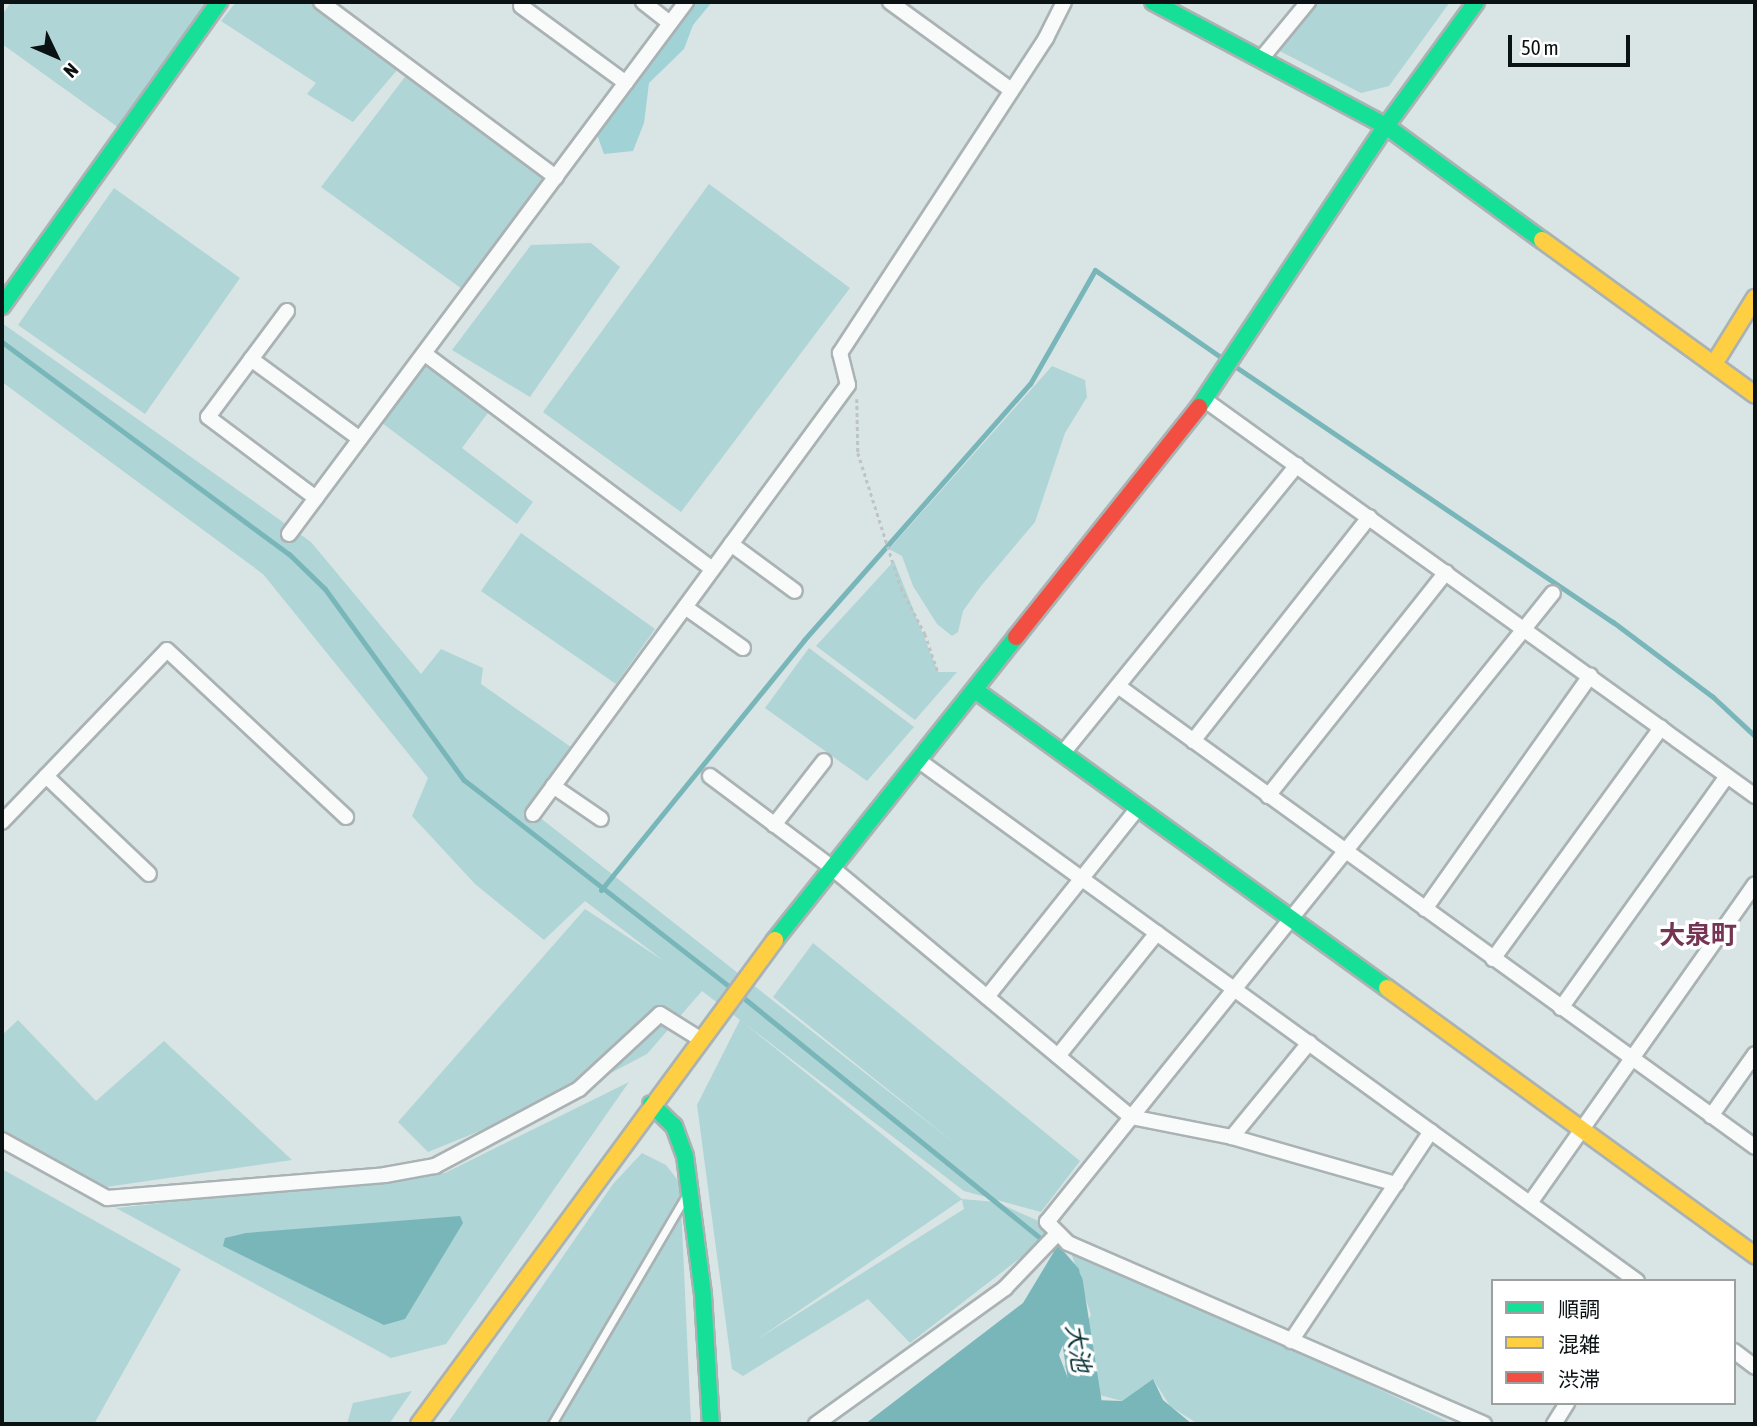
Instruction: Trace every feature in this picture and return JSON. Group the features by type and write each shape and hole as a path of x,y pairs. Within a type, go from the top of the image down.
{"street":[{"path":"2,306 219,2"},
{"path":"321,2 556,177"},
{"path":"643,2 670,23"},
{"path":"289,534 686,2"},
{"path":"890,2 1011,90"},
{"path":"533,814 848,385 840,353 1011,90 1064,2"},
{"path":"1153,2 1174,7 1261,59 1386,126 1755,395"},
{"path":"1261,59 1308,2"},
{"path":"419,1424 651,1104 831,867 1205,400 1386,126 1476,2"},
{"path":"521,6 626,83"},
{"path":"1714,364 1755,298"},
{"path":"286,311 208,417 316,498"},
{"path":"425,354 712,569"},
{"path":"251,359 360,439"},
{"path":"1205,400 1755,796"},
{"path":"1063,753 1297,465"},
{"path":"1193,741 1370,517"},
{"path":"731,544 794,591"},
{"path":"1268,796 1446,572"},
{"path":"1484,1424 1068,1243 1047,1222 1553,593"},
{"path":"684,607 743,648"},
{"path":"2,822 167,650 346,817"},
{"path":"1424,909 1590,676"},
{"path":"1118,686 1755,1147"},
{"path":"975,690 1755,1255"},
{"path":"1493,959 1661,728"},
{"path":"918,760 1634,1279"},
{"path":"774,825 824,761"},
{"path":"46,776 149,874"},
{"path":"710,776 831,867 1131,1117 1232,1137 1396,1184"},
{"path":"1561,1008 1727,776"},
{"path":"553,786 601,819"},
{"path":"987,997 1138,808"},
{"path":"1530,1203 1579,1128 1755,884"},
{"path":"1058,1056 1157,933"},
{"path":"2,1140 107,1198 386,1175 435,1166 579,1089 660,1014 700,1039"},
{"path":"1232,1137 1309,1043"},
{"path":"1711,1115 1755,1054"},
{"path":"651,1104 674,1126 690,1187 710,1424"},
{"path":"1291,1341 1431,1131"},
{"path":"816,1424 1005,1288 1058,1233"},
{"path":"1736,1353 1755,1367"},
{"path":"1554,1424 1566,1405"}],"lane":[{"path":"552,1424 690,1187"}],"path":[{"path":"848,385 857,397 858,453 880,526 901,588 925,634 938,672"}],"shaded area":[{"path":"11,2 219,2 126,133 2,44 2,15"},
{"path":"236,2 321,2 403,63 353,122 307,94 316,83 221,21"},
{"path":"686,2 712,2 693,25 684,49 649,83 644,123 633,151 604,154 594,126"},
{"path":"1312,2 1450,2 1389,86 1361,93 1270,46"},
{"path":"411,69 556,177 469,294 321,187"},
{"path":"709,184 850,288 681,512 543,412"},
{"path":"114,188 240,278 145,414 18,325"},
{"path":"591,243 620,267 530,397 452,350 531,245"},
{"path":"2,323 311,542 421,674 441,649 483,668 481,684 578,752 529,809 958,1146 773,997 813,943 1080,1161 1041,1212 964,1191 744,1023 962,1199 996,1202 1052,1227 1028,1252 910,1343 868,1299 743,1376 732,1369 697,1105 740,1020 702,991 647,1054 569,1095 428,1152 398,1122 585,909 664,961 585,901 544,940 475,884 412,816 428,778 263,574 2,382","holes":["961,1200 964,1209 756,1340"]},
{"path":"426,361 493,406 462,448 533,502 517,524 382,423"},
{"path":"1052,366 1085,380 1087,397 1065,433 1035,522 981,586 963,611 958,632 952,636 937,624 913,586 902,556 889,549"},
{"path":"521,533 655,629 616,684 481,591"},
{"path":"894,561 938,672 957,672 915,720 816,646"},
{"path":"809,648 914,727 867,781 765,708"},
{"path":"18,1020 96,1101 164,1041 292,1160 106,1187 2,1130 2,1035"},
{"path":"629,1082 446,1344 391,1358 116,1208 445,1173"},
{"path":"642,1153 666,1165 680,1183 691,1424 447,1424 613,1184"},
{"path":"2,1169 181,1269 94,1424 2,1424"},
{"path":"460,1216 463,1223 405,1319 384,1325 223,1246 225,1238 246,1233"},
{"path":"1068,1243 1453,1424 1198,1424 1170,1406 1153,1379 1122,1401 1085,1391 1064,1367 1091,1315"},
{"path":"1058,1245 1079,1269 1085,1304 1069,1329 1059,1355 1069,1381 1095,1400 1122,1401 1153,1379 1163,1400 1192,1424 865,1424 1023,1303"},
{"path":"412,1391 389,1424 347,1424 353,1403"}],"waterway":[{"path":"601,890 804,640 1030,384 1095,270 1225,360"},
{"path":"2,342 289,554 325,589 464,780 732,989"},
{"path":"1233,365 1613,622 1713,697 1755,736"},
{"path":"740,995 1059,1253"},
{"name":"大池","path":"1068,1283 1090,1424"}],"traffic: fast":[{"path":"2,306 219,2"},
{"path":"1153,2 1386,126 1542,240"},
{"path":"1199,407 1386,126 1476,2"},
{"path":"775,940 1016,637"},
{"path":"975,690 1387,988"},
{"path":"651,1104 674,1126 685,1156 703,1295 711,1424"}],"traffic: slow":[{"path":"1542,240 1755,395"},
{"path":"1714,364 1755,298"},
{"path":"419,1424 775,940"},
{"path":"1387,988 1755,1255"}],"traffic: jam":[{"path":"1016,637 1199,407"}],"district":[{"name":"大泉町","path":"1698,936"}]}
